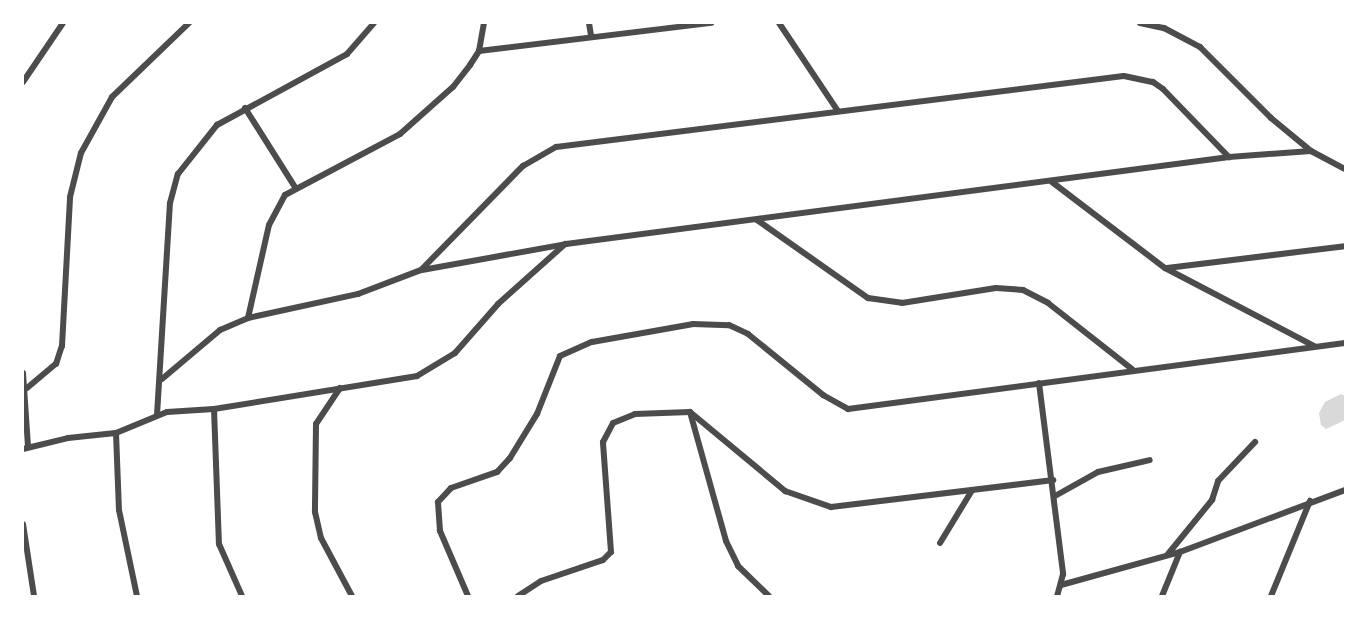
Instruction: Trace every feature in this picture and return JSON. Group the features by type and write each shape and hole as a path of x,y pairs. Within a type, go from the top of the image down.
{"street":[{"path":"23,82 63,23"},
{"path":"27,388 56,364 62,346 70,197 81,153 112,97 189,23"},
{"path":"157,415 162,379 170,203 178,174 217,125 347,54 374,23"},
{"path":"248,318 269,225 277,207 295,187 360,159 400,134 453,87 478,51 484,23"},
{"path":"589,23 591,36"},
{"path":"478,51 711,23"},
{"path":"779,23 838,111"},
{"path":"1140,23 1164,28 1200,47 1311,151 1345,169"},
{"path":"421,270 523,166 556,147 1124,76 1153,82 1163,89 1229,157"},
{"path":"245,108 295,187"},
{"path":"162,379 220,330 248,318 358,294 421,270 566,244 1229,157 1311,151"},
{"path":"1052,182 1165,268 1316,347"},
{"path":"757,220 868,298 902,303 996,288 1023,290 1048,303 1132,369"},
{"path":"23,373 27,388 26,448 116,433 157,415 214,409 405,379 440,365 506,296 566,244"},
{"path":"1165,268 1345,246"},
{"path":"468,596 440,531 438,502 442,493 497,472 510,458 537,414 555,365 569,350 693,324 729,325 748,334 823,395 848,409 1132,369 1345,343"},
{"path":"1039,383 1055,496 1061,585 1056,596"},
{"path":"341,387 323,408 313,439 315,512 321,538 352,596"},
{"path":"214,409 219,544 242,596"},
{"path":"518,596 541,582 603,560 611,552 603,442 613,423 635,414 690,412 785,491 812,504 867,506 1053,480"},
{"path":"690,412 726,541 738,566 769,596"},
{"path":"116,433 119,510 137,596"},
{"path":"1167,555 1212,500 1218,481 1255,442"},
{"path":"1055,496 1098,472 1150,460"},
{"path":"1061,585 1180,552 1345,490"},
{"path":"940,543 971,492"},
{"path":"1271,596 1310,501"},
{"path":"23,524 34,596"},
{"path":"1162,596 1180,552"}],"shaded area":[{"path":"1341,394 1345,396 1345,420 1326,429 1321,425 1319,413 1325,402"}]}
